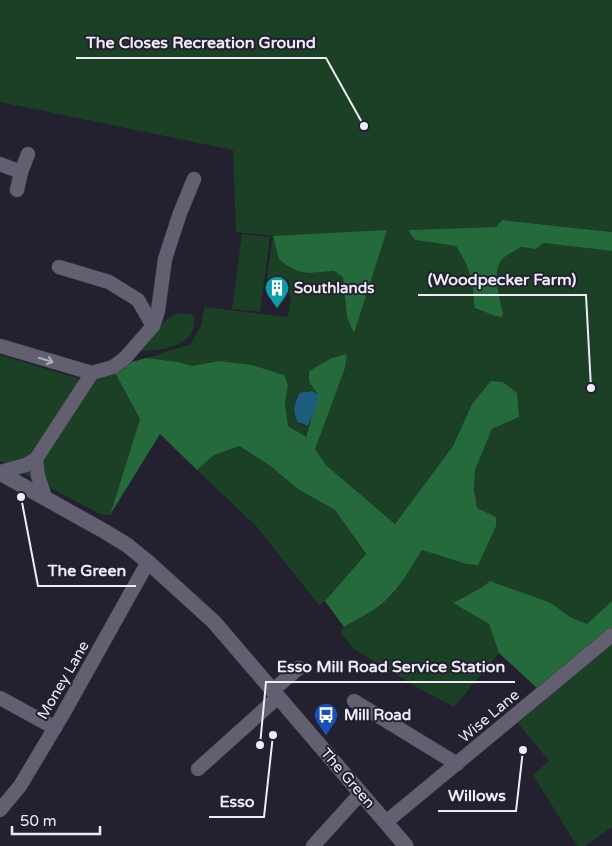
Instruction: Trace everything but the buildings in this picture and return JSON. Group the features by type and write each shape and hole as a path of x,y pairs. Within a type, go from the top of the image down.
{"street":[{"path":"17,190 28,154"},
{"path":"0,164 21,172"},
{"path":"0,346 92,373 113,367 125,358 153,326 158,310 165,259 194,179"},
{"path":"59,267 109,282 138,300 153,326"},
{"path":"45,497 38,476 36,459 92,373"},
{"name":"The Green","path":"0,472 26,466 36,459"},
{"name":"The Green","path":"0,472 127,545 148,562 214,622 386,822"},
{"name":"Money Lane","path":"0,810 20,786 55,728 148,562"},
{"name":"Wise Lane","path":"386,822 612,635"},
{"path":"198,769 276,694 298,668"},
{"path":"0,698 55,728"},
{"path":"354,701 457,764"},
{"path":"313,846 361,793"},
{"path":"386,822 406,846"}],"green space":[{"path":"0,0 612,0 612,232 502,220 496,227 409,230 415,240 456,246 471,277 475,308 502,317 497,272 501,261 510,253 521,247 536,249 544,243 612,251 612,601 587,624 570,617 546,601 490,581 453,603 489,624 499,653 454,707 418,688 354,649 340,632 352,621 376,609 390,596 402,582 422,550 478,565 477,508 474,489 475,470 492,429 519,417 472,404 453,446 395,524 326,465 314,449 345,368 309,382 318,395 304,392 296,399 295,405 300,424 308,426 306,437 288,426 285,404 288,385 219,361 192,366 178,362 146,358 191,344 200,328 205,307 288,317 291,302 290,295 265,292 273,236 236,232 233,150 0,102","holes":["387,231 347,317 343,277 334,271 309,273"]},
{"path":"502,220 612,232 612,251 544,243 536,249 521,247 510,253 501,261 497,272 502,317 475,308 471,277 456,246 415,240 408,230 496,227"},
{"path":"387,230 354,333 347,317 343,277 334,271 309,273 298,271 286,265 279,259 273,236"},
{"path":"242,234 270,237 260,312 232,309"},
{"path":"179,313 194,316 194,326 185,340 169,348 139,350 161,324"},
{"path":"347,354 345,368 315,449 326,465 395,524 453,446 472,404 491,381 503,382 517,393 519,417 492,429 475,470 474,489 477,508 496,517 496,526 478,565 467,564 422,550 402,582 383,603 344,627 325,601 366,554 335,510 298,489 269,465 239,446 214,455 197,470 160,434 110,515 140,419 114,371 128,363 146,358 178,362 192,366 219,361 252,365 284,375 288,385 285,404 288,426 306,437 318,395 309,382 309,371 332,358"},
{"path":"0,355 83,380 114,371 140,419 110,515 102,515 0,461"},
{"path":"238,446 269,465 298,489 335,510 366,555 325,601 319,605 257,527 197,470 214,455"},
{"path":"490,581 546,601 570,617 587,624 612,601 612,629 539,690 499,653 489,624 453,603"},
{"path":"612,643 612,827 585,846 577,846 533,775 549,761 518,723"}],"water":[{"path":"312,391 318,395 318,402 308,426 298,422 294,407 300,393"}],"place":[{"name":"The Closes Recreation Ground","path":"364,126"},
{"name":"Southlands","path":"277,309"},
{"name":"(Woodpecker Farm)","path":"591,388"},
{"name":"The Green","path":"21,497"},
{"name":"Esso","path":"273,735"},
{"name":"Mill Road","path":"326,736"},
{"name":"Esso Mill Road Service Station","path":"260,745"},
{"name":"Willows","path":"523,750"}]}
